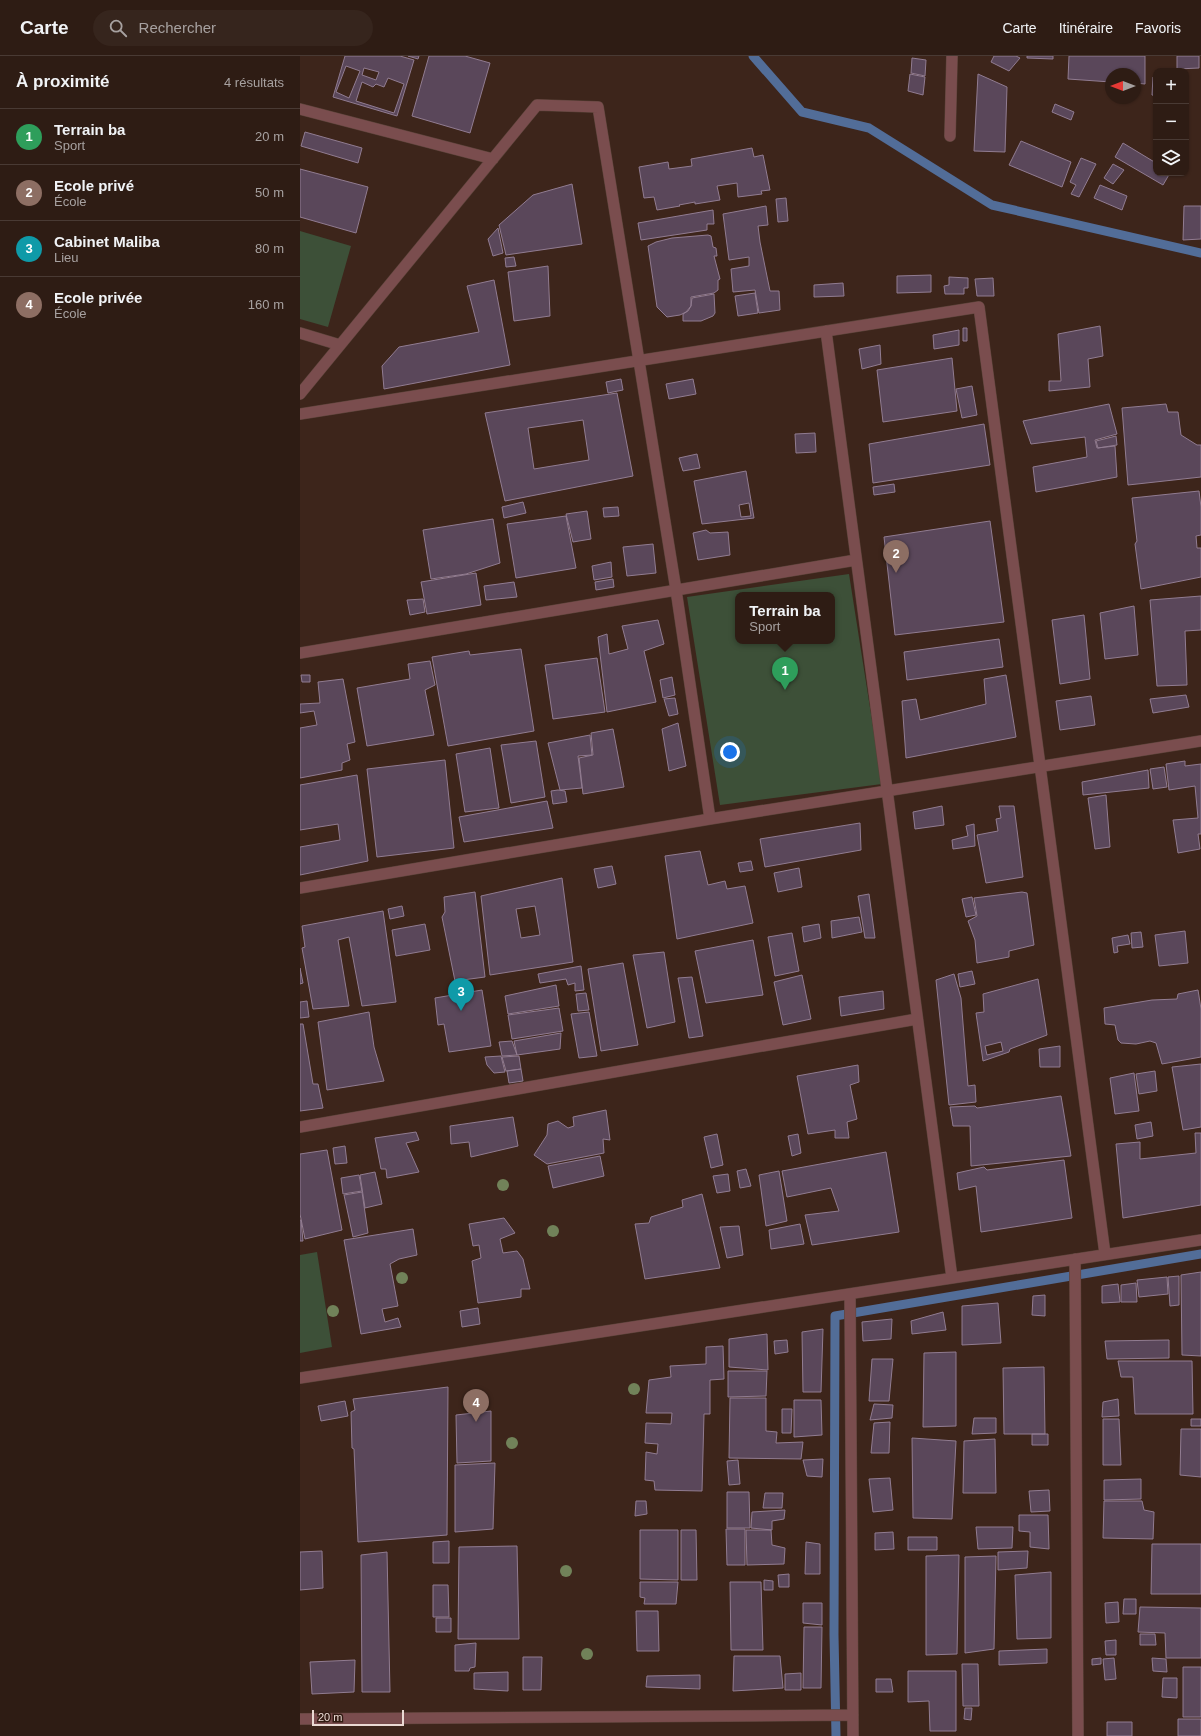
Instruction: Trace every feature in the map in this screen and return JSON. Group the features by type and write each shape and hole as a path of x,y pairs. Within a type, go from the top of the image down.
{"street":[{"path":"950,136 952,56"},
{"path":"300,394 537,105 598,107 676,590 710,819"},
{"path":"300,109 493,159"},
{"path":"300,414 979,307 1105,1254"},
{"path":"826,331 952,1278"},
{"path":"300,334 340,345"},
{"path":"300,652 856,560"},
{"path":"300,888 710,819 1201,741"},
{"path":"300,1127 917,1019"},
{"path":"300,1378 1201,1240"},
{"path":"1075,1259 1078,1736"},
{"path":"850,1294 853,1736"},
{"path":"300,1719 853,1715"}],"green space":[{"path":"300,231 351,246 328,327 300,319"},
{"path":"849,574 882,784 720,805 687,597"},
{"path":"317,1252 332,1347 300,1353 300,1255"}],"building":[{"path":"345,56 400,56 414,60 397,116 333,97","holes":["346,66 360,71 349,98 336,92","364,68 379,72 376,80 362,75","388,78 404,84 394,113 356,101 362,82 373,87 376,84 384,87"]},
{"path":"408,56 419,56 418,59"},
{"path":"429,56 465,56 490,63 470,133 412,116"},
{"path":"994,56 1016,56 1020,58 1009,71 991,62"},
{"path":"1027,56 1053,56 1053,59 1027,58"},
{"path":"1069,56 1145,56 1145,84 1141,84 1141,68 1105,68 1105,82 1068,79"},
{"path":"1177,56 1199,56 1199,68 1177,68"},
{"path":"912,58 926,60 925,76 911,73"},
{"path":"910,74 925,77 923,95 908,91"},
{"path":"978,74 1007,87 1005,152 974,151"},
{"path":"1055,104 1074,112 1071,120 1052,112"},
{"path":"305,132 362,148 358,163 301,146"},
{"path":"1021,141 1071,162 1062,187 1009,165"},
{"path":"1123,143 1153,161 1153,176 1168,176 1163,185 1115,157"},
{"path":"752,148 754,157 763,155 770,190 761,191 762,194 738,197 737,183 717,186 720,200 695,204 695,202 657,210 654,197 644,198 639,167 668,162 669,169 692,166 691,159"},
{"path":"1081,158 1096,164 1079,197 1071,194 1076,185 1070,182"},
{"path":"1113,164 1124,170 1113,184 1104,178"},
{"path":"300,169 368,187 356,233 300,217"},
{"path":"572,184 582,244 506,255 499,225 533,195"},
{"path":"1100,185 1127,196 1122,210 1094,198"},
{"path":"786,198 788,221 778,222 776,199"},
{"path":"766,206 768,225 758,226 760,242 770,291 779,291 780,310 759,313 755,290 733,292 731,269 749,266 749,257 729,260 723,214"},
{"path":"1184,206 1201,206 1201,239 1183,240"},
{"path":"713,210 714,224 707,224 707,230 641,240 638,223"},
{"path":"498,228 503,253 493,256 488,239"},
{"path":"711,236 713,247 716,248 717,256 714,256 720,279 718,280 718,290 714,293 691,297 691,306 686,312 680,315 667,317 657,307 648,246 656,242 672,238"},
{"path":"514,257 516,266 506,267 505,258"},
{"path":"548,266 550,316 514,321 508,272"},
{"path":"931,275 931,292 897,293 897,276"},
{"path":"949,277 968,278 968,288 964,288 964,294 945,294 944,286 949,285"},
{"path":"993,278 994,296 977,296 975,279"},
{"path":"494,280 510,365 384,389 382,366 399,347 479,332 467,286"},
{"path":"843,283 844,296 814,297 814,285"},
{"path":"755,293 758,313 738,316 735,296"},
{"path":"714,294 715,313 713,316 701,321 683,321 683,314 688,311 691,306 692,298"},
{"path":"1100,326 1103,356 1088,359 1090,387 1049,391 1049,381 1061,381 1058,334"},
{"path":"963,328 967,328 967,341 963,341"},
{"path":"959,330 959,345 934,349 933,335"},
{"path":"880,345 881,364 862,369 859,349"},
{"path":"952,358 957,411 883,422 877,370"},
{"path":"621,379 623,390 608,393 606,382"},
{"path":"693,379 696,394 669,399 666,384"},
{"path":"972,386 977,415 962,418 956,389"},
{"path":"617,393 633,476 505,501 485,413","holes":["583,420 589,460 534,469 528,428"]},
{"path":"1109,404 1117,434 1095,440 1097,448 1115,446 1117,477 1036,492 1033,467 1087,457 1085,437 1031,444 1023,421"},
{"path":"1166,404 1168,412 1178,412 1181,435 1197,445 1201,445 1201,477 1128,485 1122,408"},
{"path":"984,424 990,465 873,483 869,444"},
{"path":"815,433 816,452 796,453 795,434"},
{"path":"1116,436 1117,445 1098,448 1096,441"},
{"path":"697,454 700,468 683,471 679,458"},
{"path":"746,471 754,518 702,524 694,481","holes":["749,503 751,516 741,517 739,505"]},
{"path":"894,484 895,492 874,495 873,487"},
{"path":"1199,491 1201,507 1201,535 1196,536 1197,548 1201,548 1201,577 1141,589 1135,544 1137,541 1132,498"},
{"path":"523,502 526,513 504,518 502,507"},
{"path":"618,507 619,516 604,517 603,508"},
{"path":"587,511 591,539 573,542 566,514"},
{"path":"566,516 576,568 516,578 507,524"},
{"path":"493,519 500,563 466,574 431,579 423,530"},
{"path":"990,521 1004,622 895,635 884,537"},
{"path":"706,530 710,533 728,532 730,555 698,560 693,533"},
{"path":"653,544 656,573 627,576 623,547"},
{"path":"611,562 612,577 594,580 592,566"},
{"path":"476,573 481,605 427,614 421,582"},
{"path":"613,579 614,587 596,590 595,582"},
{"path":"514,582 517,597 486,600 484,586"},
{"path":"1201,596 1201,630 1185,631 1187,685 1157,686 1150,600"},
{"path":"423,599 425,612 410,615 407,600"},
{"path":"1134,606 1138,655 1105,659 1100,613"},
{"path":"1084,615 1090,679 1060,684 1052,620"},
{"path":"658,620 664,644 644,651 656,702 607,712 598,637 607,634 609,654 628,649 622,626"},
{"path":"999,639 1003,667 907,680 904,652"},
{"path":"521,649 534,731 448,746 432,657 469,651 470,655"},
{"path":"597,658 605,712 553,719 545,665"},
{"path":"430,661 435,685 425,690 434,735 367,746 357,688 410,679 408,664"},
{"path":"301,675 310,675 310,682 302,682"},
{"path":"1006,675 1016,737 906,758 902,701 916,699 920,720 986,704 984,679"},
{"path":"672,677 675,695 663,698 660,680"},
{"path":"343,679 355,742 347,744 350,760 342,763 342,770 300,778 300,728 317,725 314,711 300,713 300,704 320,703 318,682"},
{"path":"1186,695 1189,707 1153,713 1150,699"},
{"path":"1091,696 1095,725 1060,730 1056,701"},
{"path":"675,698 678,714 669,716 664,699"},
{"path":"678,723 686,766 669,771 662,729"},
{"path":"613,729 624,787 583,794 579,758 593,755 591,733"},
{"path":"590,735 592,755 578,756 582,788 560,790 548,743"},
{"path":"536,741 545,797 511,803 501,745"},
{"path":"490,748 499,808 465,812 456,754"},
{"path":"445,760 454,848 377,857 367,769"},
{"path":"1185,761 1185,766 1201,764 1201,834 1198,834 1200,849 1178,853 1173,820 1198,818 1195,786 1169,790 1166,764"},
{"path":"1164,767 1167,787 1153,789 1150,769"},
{"path":"1148,770 1149,788 1083,795 1082,782"},
{"path":"357,775 368,861 300,875 300,847 340,840 338,824 300,830 300,785"},
{"path":"551,791 565,791 567,802 553,804"},
{"path":"1106,795 1110,847 1095,849 1088,798"},
{"path":"547,801 553,828 464,842 459,817"},
{"path":"942,806 944,825 915,829 913,812"},
{"path":"999,806 1014,806 1023,877 986,883 977,835 998,831 996,819 1001,818"},
{"path":"860,823 861,850 765,867 760,839"},
{"path":"974,824 975,846 953,849 952,840 968,836 966,826"},
{"path":"700,851 708,885 725,881 727,889 745,886 753,923 677,939 665,856"},
{"path":"751,861 753,870 740,872 738,863"},
{"path":"612,866 616,884 598,888 594,869"},
{"path":"799,868 802,887 778,892 774,873"},
{"path":"562,878 573,962 490,975 481,896","holes":["535,906 540,935 521,938 516,909"]},
{"path":"475,892 485,977 455,981 442,917 445,912 444,897"},
{"path":"1022,892 1027,893 1034,945 1009,951 1009,957 977,963 975,940 968,921 977,916 974,898"},
{"path":"869,894 875,938 865,938 858,896"},
{"path":"972,897 976,915 966,917 962,899"},
{"path":"402,906 404,916 390,919 388,909"},
{"path":"383,911 396,1002 362,1006 349,937 338,940 349,1006 313,1009 302,948 305,947 302,926"},
{"path":"859,917 862,932 832,938 831,921"},
{"path":"425,924 430,950 396,956 392,930"},
{"path":"819,924 821,938 804,942 802,927"},
{"path":"1185,931 1188,963 1159,966 1155,935"},
{"path":"1141,932 1143,947 1132,948 1131,933"},
{"path":"792,933 799,971 775,976 768,937"},
{"path":"1128,935 1130,944 1117,946 1118,952 1114,953 1112,938"},
{"path":"753,940 763,995 706,1003 695,951"},
{"path":"664,952 675,1022 647,1028 633,955"},
{"path":"623,963 638,1045 601,1051 588,969"},
{"path":"581,966 584,990 575,991 575,983 568,985 566,979 540,983 538,974"},
{"path":"300,968 303,983 300,984"},
{"path":"972,971 975,984 960,987 958,974"},
{"path":"954,974 961,998 968,1086 975,1085 976,1102 949,1105 936,980"},
{"path":"802,975 811,1019 783,1025 774,982"},
{"path":"692,977 703,1036 689,1038 678,978"},
{"path":"1038,979 1047,1035 1010,1049 1009,1052 983,1061 976,1013 984,1012 983,994","holes":["1001,1042 1003,1051 987,1055 985,1046"]},
{"path":"556,985 559,1006 508,1014 505,996"},
{"path":"482,990 491,1046 449,1052 444,1024 438,1025 435,998"},
{"path":"1198,990 1201,1009 1201,1057 1162,1064 1156,1043 1150,1041 1136,1044 1121,1043 1118,1040 1115,1025 1105,1024 1104,1008 1152,1000 1177,999 1178,994"},
{"path":"883,991 884,1009 841,1016 839,997"},
{"path":"586,993 589,1010 578,1011 576,994"},
{"path":"307,1001 309,1017 300,1018 300,1002"},
{"path":"559,1008 563,1031 512,1039 508,1015"},
{"path":"369,1012 374,1047 384,1081 327,1090 318,1022"},
{"path":"589,1012 597,1056 579,1058 571,1014"},
{"path":"300,1024 303,1024 313,1084 318,1084 323,1108 300,1111"},
{"path":"561,1033 560,1049 517,1055 514,1041"},
{"path":"512,1041 517,1055 502,1056 499,1042"},
{"path":"1060,1046 1060,1067 1040,1067 1039,1049"},
{"path":"501,1056 505,1072 494,1073 487,1065 485,1057"},
{"path":"519,1056 521,1069 506,1071 502,1057"},
{"path":"1201,1064 1201,1127 1183,1130 1172,1067"},
{"path":"858,1065 859,1082 850,1085 857,1119 847,1122 849,1138 835,1138 835,1130 808,1134 797,1076"},
{"path":"521,1069 523,1081 509,1083 507,1071"},
{"path":"1155,1071 1157,1091 1139,1094 1136,1074"},
{"path":"1134,1073 1139,1111 1115,1114 1110,1078"},
{"path":"1061,1096 1071,1156 971,1166 970,1126 953,1126 950,1107 975,1106 977,1108"},
{"path":"606,1110 610,1140 603,1139 604,1153 547,1164 534,1155 547,1135 548,1124 558,1121 568,1128 574,1126 573,1117"},
{"path":"513,1117 518,1146 471,1157 469,1142 451,1144 450,1126"},
{"path":"1151,1122 1153,1136 1137,1139 1135,1125"},
{"path":"416,1132 419,1140 406,1143 419,1172 387,1178 386,1169 381,1169 375,1138"},
{"path":"1195,1133 1201,1133 1201,1205 1123,1218 1116,1144 1140,1142 1140,1159 1196,1153"},
{"path":"717,1134 723,1165 711,1168 704,1137"},
{"path":"798,1134 801,1153 792,1156 788,1136"},
{"path":"345,1146 347,1163 335,1164 333,1148"},
{"path":"327,1150 342,1230 305,1239 300,1214 300,1154"},
{"path":"886,1152 899,1232 812,1245 805,1215 839,1211 831,1188 787,1197 782,1171"},
{"path":"600,1156 604,1176 553,1188 548,1166"},
{"path":"1064,1160 1072,1218 981,1232 976,1186 959,1190 957,1173 984,1167 987,1170"},
{"path":"746,1169 751,1186 740,1188 737,1171"},
{"path":"779,1171 787,1221 766,1226 759,1175"},
{"path":"375,1172 382,1204 365,1208 360,1175"},
{"path":"728,1174 730,1191 717,1193 713,1176"},
{"path":"359,1175 362,1191 343,1194 341,1178"},
{"path":"362,1192 368,1233 353,1237 344,1195"},
{"path":"702,1194 720,1268 645,1279 635,1224 649,1223 651,1217 683,1207 682,1200"},
{"path":"504,1218 515,1233 500,1239 503,1253 517,1251 523,1259 530,1289 521,1289 521,1297 478,1303 472,1261 481,1258 479,1245 473,1246 469,1224"},
{"path":"301,1220 303,1241 300,1241"},
{"path":"800,1224 804,1244 771,1249 769,1230"},
{"path":"739,1226 743,1255 727,1258 720,1227"},
{"path":"413,1229 417,1255 399,1259 390,1264 398,1306 382,1309 385,1322 398,1318 401,1327 361,1334 344,1240"},
{"path":"1201,1272 1201,1356 1182,1355 1181,1275"},
{"path":"1179,1276 1179,1305 1170,1306 1168,1277"},
{"path":"1167,1277 1168,1294 1139,1297 1137,1280"},
{"path":"1136,1283 1137,1302 1121,1302 1121,1285"},
{"path":"1118,1284 1120,1302 1102,1303 1102,1286"},
{"path":"1045,1295 1045,1316 1032,1315 1033,1296"},
{"path":"998,1303 1001,1343 962,1345 962,1306"},
{"path":"478,1308 480,1324 462,1327 460,1311"},
{"path":"943,1312 946,1330 912,1334 911,1321"},
{"path":"892,1319 891,1339 863,1341 862,1322"},
{"path":"823,1329 821,1392 803,1392 802,1332"},
{"path":"767,1334 768,1370 729,1367 729,1339"},
{"path":"787,1340 788,1352 775,1354 774,1341"},
{"path":"1169,1340 1169,1358 1107,1359 1105,1341"},
{"path":"723,1346 724,1379 710,1380 710,1414 704,1414 702,1491 655,1490 654,1481 645,1480 646,1452 657,1454 658,1444 645,1443 646,1423 671,1424 672,1413 646,1413 649,1380 671,1377 670,1366 706,1364 706,1347"},
{"path":"956,1352 956,1426 923,1427 924,1353"},
{"path":"872,1359 893,1359 889,1401 869,1401"},
{"path":"1118,1361 1192,1361 1193,1414 1135,1414 1133,1377 1121,1377"},
{"path":"1044,1367 1045,1434 1004,1434 1003,1368"},
{"path":"728,1371 767,1371 766,1396 728,1397"},
{"path":"448,1387 447,1535 358,1542 354,1449 352,1448 351,1412 355,1410 353,1399"},
{"path":"730,1398 766,1398 766,1431 777,1432 776,1443 803,1442 801,1459 729,1458"},
{"path":"1118,1399 1119,1416 1102,1417 1103,1402"},
{"path":"794,1400 821,1400 822,1435 794,1437"},
{"path":"345,1401 348,1416 321,1421 318,1406"},
{"path":"874,1404 893,1405 892,1418 870,1420"},
{"path":"782,1409 792,1409 791,1433 782,1433"},
{"path":"491,1411 491,1461 457,1463 456,1415"},
{"path":"974,1418 996,1418 996,1433 972,1434"},
{"path":"1103,1419 1119,1419 1121,1465 1103,1465"},
{"path":"1191,1419 1201,1419 1201,1426 1191,1426"},
{"path":"890,1422 889,1453 871,1453 874,1423"},
{"path":"1181,1429 1201,1429 1201,1477 1180,1475"},
{"path":"1032,1434 1048,1434 1048,1445 1032,1445"},
{"path":"912,1438 956,1441 952,1519 913,1518"},
{"path":"995,1439 996,1493 963,1493 964,1441"},
{"path":"823,1459 822,1477 807,1476 803,1460"},
{"path":"738,1460 740,1484 729,1485 727,1461"},
{"path":"495,1463 493,1529 455,1532 455,1465"},
{"path":"890,1478 893,1510 873,1512 869,1479"},
{"path":"1141,1479 1141,1499 1104,1500 1104,1480"},
{"path":"1049,1490 1050,1511 1031,1512 1029,1491"},
{"path":"727,1492 749,1492 750,1528 727,1528"},
{"path":"765,1493 783,1493 782,1508 763,1508"},
{"path":"636,1501 646,1501 647,1514 635,1516"},
{"path":"1104,1501 1142,1501 1144,1510 1154,1512 1153,1539 1103,1538"},
{"path":"785,1510 784,1519 772,1521 772,1530 751,1528 752,1512"},
{"path":"1019,1515 1048,1515 1049,1549 1030,1547 1030,1532 1019,1531"},
{"path":"976,1527 1013,1527 1012,1548 978,1549"},
{"path":"726,1529 745,1529 745,1565 727,1565"},
{"path":"640,1530 678,1530 678,1580 640,1579"},
{"path":"681,1530 696,1530 697,1580 681,1580"},
{"path":"746,1530 771,1530 772,1545 785,1548 784,1564 747,1565"},
{"path":"893,1532 894,1549 875,1550 875,1533"},
{"path":"908,1537 937,1537 937,1550 908,1550"},
{"path":"449,1541 449,1563 433,1563 433,1542"},
{"path":"806,1542 820,1544 820,1574 805,1574"},
{"path":"1152,1544 1201,1544 1201,1594 1151,1594"},
{"path":"517,1546 519,1639 458,1639 459,1547"},
{"path":"322,1551 323,1588 300,1590 300,1552"},
{"path":"1028,1551 1027,1568 998,1570 998,1552"},
{"path":"387,1552 390,1692 362,1692 361,1555"},
{"path":"959,1555 957,1654 926,1655 926,1556"},
{"path":"996,1556 994,1649 965,1653 965,1557"},
{"path":"1051,1572 1051,1638 1017,1639 1015,1575"},
{"path":"789,1574 789,1587 779,1587 778,1575"},
{"path":"764,1580 773,1581 773,1590 764,1590"},
{"path":"640,1582 678,1582 676,1604 644,1604 645,1598 640,1597"},
{"path":"730,1582 761,1582 763,1650 731,1650"},
{"path":"433,1585 448,1585 449,1617 433,1617"},
{"path":"1124,1599 1136,1599 1136,1614 1123,1614"},
{"path":"1118,1602 1119,1622 1106,1623 1105,1603"},
{"path":"803,1603 822,1603 822,1625 803,1623"},
{"path":"1140,1607 1201,1608 1201,1658 1166,1658 1165,1633 1138,1632"},
{"path":"636,1611 658,1611 659,1651 637,1651"},
{"path":"436,1618 451,1618 451,1632 436,1632"},
{"path":"804,1627 822,1627 821,1688 803,1688"},
{"path":"1140,1634 1155,1634 1156,1645 1140,1645"},
{"path":"1116,1640 1116,1655 1106,1655 1105,1641"},
{"path":"476,1643 475,1667 470,1668 469,1671 455,1671 455,1645"},
{"path":"1047,1649 1047,1663 999,1665 999,1651"},
{"path":"734,1656 780,1656 783,1688 733,1691"},
{"path":"523,1657 542,1657 541,1690 523,1690"},
{"path":"1101,1658 1101,1664 1092,1665 1092,1659"},
{"path":"1114,1658 1116,1679 1105,1680 1103,1659"},
{"path":"1152,1658 1166,1659 1167,1672 1153,1671"},
{"path":"355,1660 354,1692 312,1694 310,1662"},
{"path":"962,1664 978,1664 979,1706 963,1706"},
{"path":"1183,1667 1201,1667 1201,1717 1183,1717"},
{"path":"908,1671 956,1671 956,1731 930,1731 929,1701 908,1702"},
{"path":"508,1672 508,1691 474,1689 474,1673"},
{"path":"801,1673 801,1690 785,1690 785,1674"},
{"path":"700,1675 700,1689 646,1687 647,1676"},
{"path":"1163,1678 1177,1678 1177,1698 1162,1697"},
{"path":"876,1679 891,1679 893,1692 876,1692"},
{"path":"965,1708 972,1708 971,1720 964,1719"},
{"path":"1178,1719 1201,1719 1201,1736 1178,1736"},
{"path":"1107,1722 1132,1722 1132,1736 1107,1736"}],"waterway":[{"path":"753,56 802,112 869,128 992,205 1201,253"},
{"path":"836,1736 834,1635 835,1316 1201,1254"}],"place":[{"name":"Ecole privé","path":"896,573"},
{"name":"Terrain ba","path":"785,690"},
{"name":"Cabinet Maliba","path":"461,1011"},
{"name":"Ecole privée","path":"476,1422"}]}
